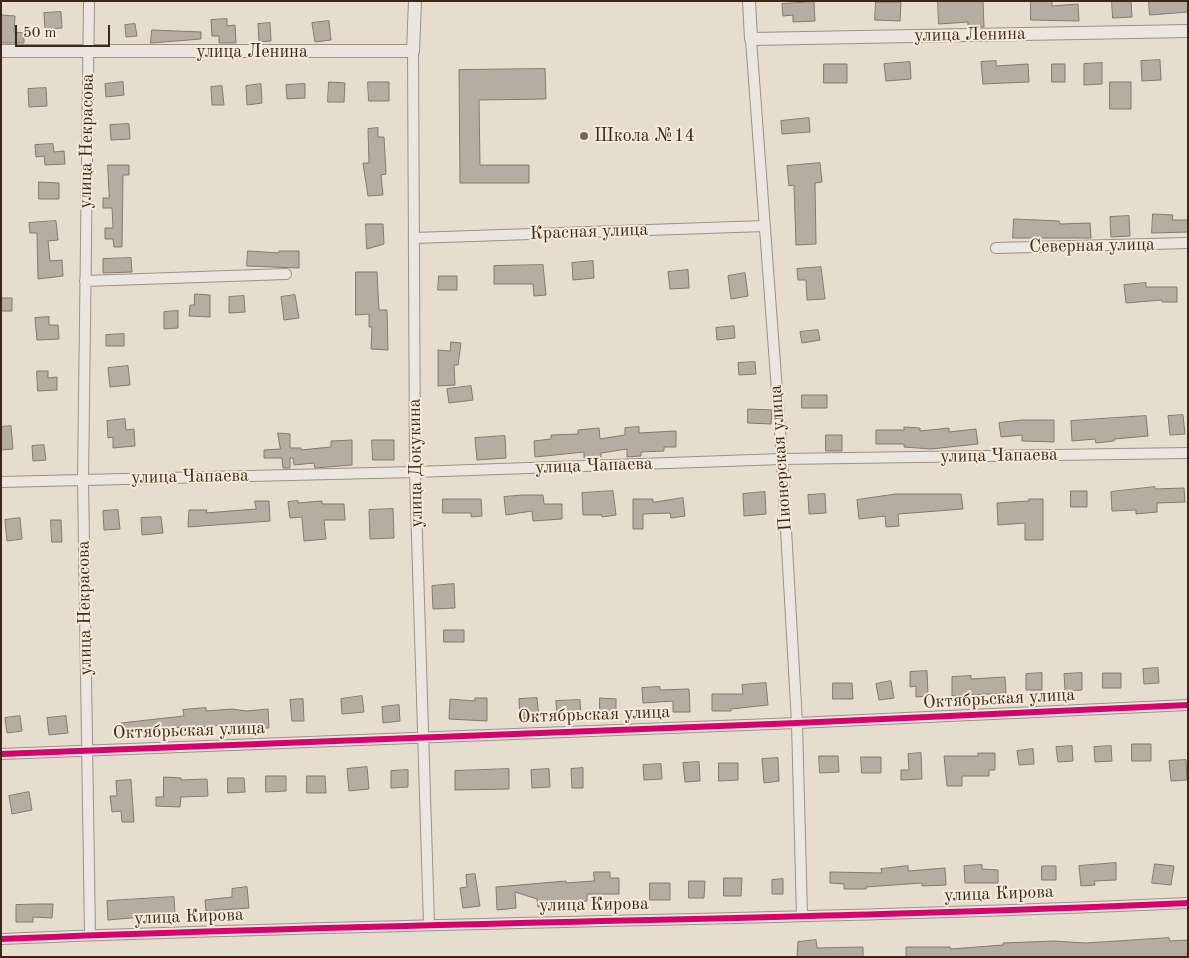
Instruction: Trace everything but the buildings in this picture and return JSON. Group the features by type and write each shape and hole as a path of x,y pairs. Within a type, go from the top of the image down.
{"street":[{"name":"улица Некрасова","path":"89,1 83,480 90,935"},
{"name":"улица Докукина","path":"415,1 413,51 415,472 429,924"},
{"name":"Пионерская улица","path":"748,1 782,459 797,723 802,916"},
{"name":"улица Ленина","path":"751,39 1188,30"},
{"name":"улица Ленина","path":"1,51 89,53 413,51"},
{"name":"Красная улица","path":"414,238 765,226"},
{"name":"Северная улица","path":"996,248 1188,243"},
{"path":"86,281 286,274"},
{"name":"улица Чапаева","path":"1,482 415,472 782,459 1188,454"},
{"name":"Октябрьская улица","path":"1,754 797,723 1188,705"},
{"name":"улица Кирова","path":"1,939 429,924 802,916 1188,903"}],"cycle path":[{"path":"1,754 797,723 1188,705"},
{"path":"1,939 149,933 891,914 1188,903"}],"place":[{"name":"Школа №14","path":"584,136"}]}
